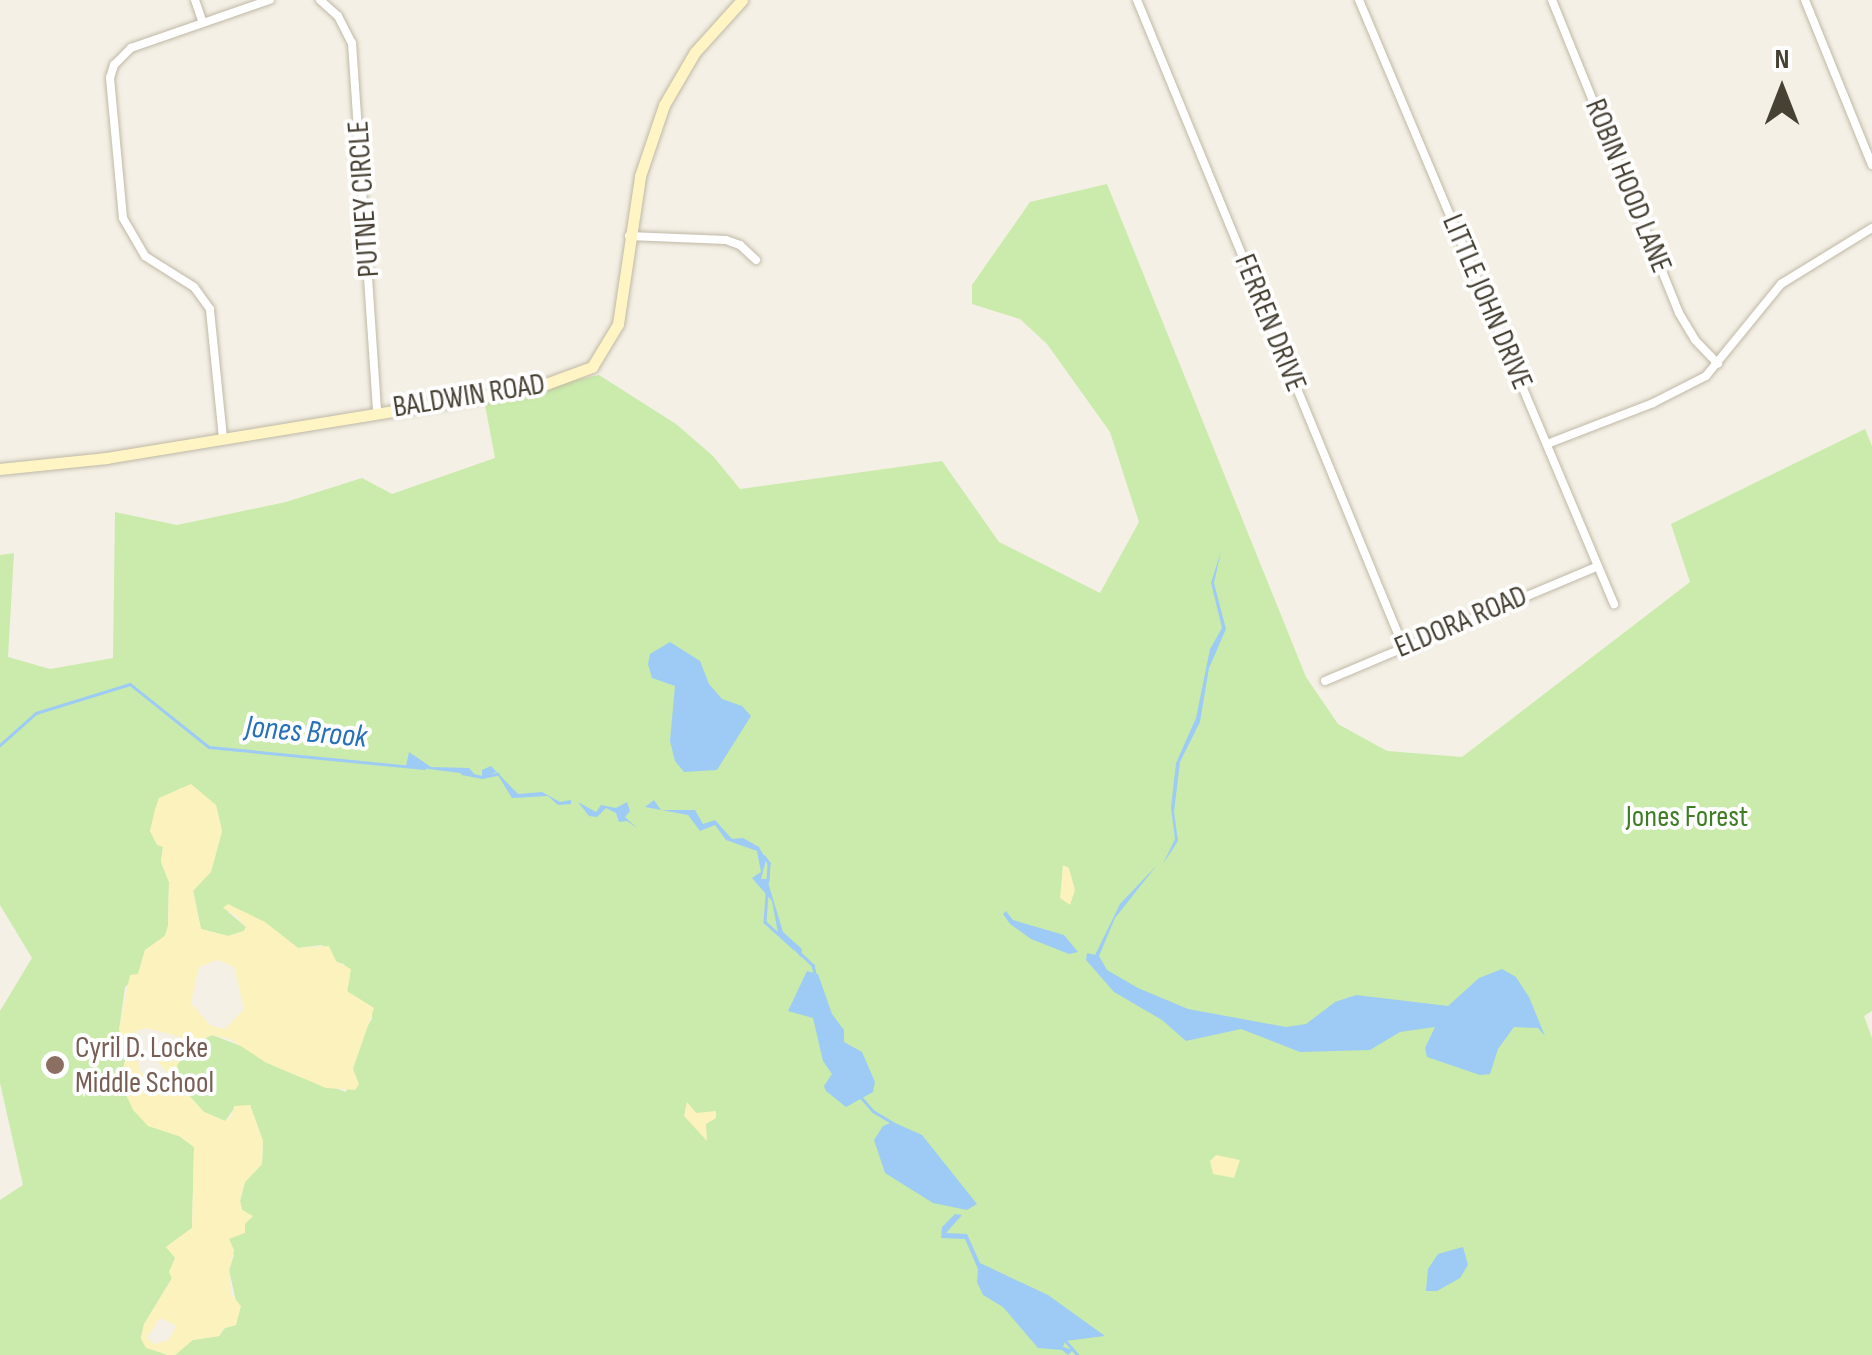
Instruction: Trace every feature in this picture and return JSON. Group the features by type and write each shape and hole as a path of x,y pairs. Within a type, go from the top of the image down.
{"street":[{"path":"195,0 203,23"},
{"path":"223,438 210,309 194,287 145,256 128,234 110,88 114,65 131,48 270,0"},
{"name":"PUTNEY CIRCLE","path":"320,0 338,16 352,43 377,410"},
{"name":"FERREN DRIVE","path":"1137,0 1403,646"},
{"name":"LITTLE JOHN DRIVE","path":"1359,0 1614,604"},
{"name":"ROBIN HOOD LANE","path":"1552,0 1679,313 1695,340 1718,364"},
{"path":"1806,0 1872,165"},
{"name":"BALDWIN ROAD","path":"0,469 106,458 377,410 536,388 592,367 618,324 628,236 640,176 664,105 696,52 735,2"},
{"path":"1547,444 1688,387 1718,364 1756,309 1781,284 1872,228"},
{"path":"628,236 726,240 740,245 756,260"},
{"name":"ELDORA ROAD","path":"1325,681 1598,566"}],"green space":[{"name":"Jones Forest","path":"1107,184 1306,677 1338,724 1387,751 1462,757 1690,582 1671,524 1865,429 1872,446 1872,1011 1864,1016 1872,1038 1872,1355 175,1355 192,1340 219,1336 225,1328 236,1325 238,1310 229,1270 234,1255 229,1239 252,1216 242,1210 240,1201 245,1182 262,1164 263,1141 250,1105 233,1110 225,1121 204,1112 181,1087 177,1065 191,1045 212,1035 254,1051 265,1062 346,1092 361,1036 372,1019 372,1012 347,991 350,976 344,964 336,962 322,945 298,948 265,923 231,908 228,912 246,927 244,931 228,936 201,929 193,890 211,871 222,831 216,805 181,788 159,801 150,831 163,847 161,862 169,882 168,926 165,936 145,950 138,975 125,987 119,1030 129,1047 123,1068 130,1081 127,1097 149,1126 179,1136 194,1147 192,1228 166,1247 176,1258 172,1278 144,1324 141,1338 168,1355 0,1355 0,1200 23,1185 0,1083 0,1011 32,958 0,905 0,555 14,553 8,657 50,669 113,658 115,512 177,525 286,502 362,478 392,494 495,458 484,400 599,375 676,424 713,456 740,489 942,461 999,542 1100,593 1139,522 1110,432 1047,344 1020,319 972,304 972,285 1030,202"}],"sand":[{"path":"191,784 216,805 222,831 211,872 193,891 201,929 228,936 244,931 246,927 236,916 223,908 228,904 265,922 298,948 329,946 336,961 351,969 347,991 374,1008 353,1069 359,1084 355,1090 326,1088 265,1062 230,1039 212,1035 191,1045 177,1065 181,1087 204,1112 225,1121 232,1116 234,1106 250,1105 263,1141 262,1164 245,1182 240,1200 242,1210 253,1216 245,1224 245,1233 229,1239 234,1250 229,1270 231,1294 241,1306 236,1325 224,1328 219,1336 193,1340 175,1355 146,1348 141,1339 144,1324 172,1279 169,1272 175,1258 166,1247 192,1228 194,1147 179,1136 148,1126 133,1110 125,1092 129,1076 123,1069 129,1047 119,1030 130,975 138,974 145,950 165,936 168,926 169,882 161,862 163,847 157,845 150,831 159,798","holes":["218,960 234,967 244,1009 225,1029 211,1026 191,1003 199,967","146,1028 181,1037 183,1048 172,1062 157,1061 168,1073 167,1079 156,1082 139,1071 136,1031","160,1318 175,1325 167,1341 154,1344 147,1337"]},
{"path":"1063,865 1069,868 1075,890 1070,905 1060,898"},
{"path":"687,1102 696,1113 716,1111 716,1118 706,1124 707,1141 684,1116"},
{"path":"1216,1155 1240,1160 1234,1178 1213,1174 1210,1161"}],"water":[{"path":"1221,551 1214,583 1226,629 1209,668 1200,722 1180,762 1174,812 1178,841 1163,864 1175,839 1171,808 1176,763 1196,718 1210,649 1222,628 1211,583"},
{"path":"670,642 700,661 709,684 722,699 742,706 751,716 717,770 684,772 675,761 670,741 675,686 652,678 648,664 650,654"},
{"path":"409,752 431,767 469,768 475,775 406,766"},
{"path":"491,766 518,794 542,792 560,802 571,800 571,804 558,805 548,796 512,798 496,772 482,779 482,770"},
{"path":"654,800 661,810 645,807"},
{"path":"578,802 596,812 601,805 616,808 627,802 630,811 625,817 637,828 627,821 619,822 616,813 606,808 597,817 589,816"},
{"path":"661,810 695,810 703,824 715,820 732,839 743,838 759,847 766,860 761,879 767,879 783,932 802,949 801,957 778,933 772,901 752,878 761,872 757,851 726,840 715,825 700,831 688,815"},
{"path":"1157,865 1115,918 1099,956 1107,970 1138,988 1188,1009 1286,1027 1306,1024 1335,1002 1356,995 1448,1006 1479,978 1502,969 1516,977 1529,997 1545,1036 1538,1028 1514,1027 1498,1049 1490,1074 1480,1075 1427,1057 1425,1048 1435,1027 1400,1032 1370,1050 1300,1052 1241,1029 1186,1041 1162,1020 1114,992 1086,960 1087,953 1095,955 1120,904"},
{"path":"1006,911 1013,920 1064,935 1078,952 1069,954 1031,939 1010,924 1003,914"},
{"path":"807,971 818,974 832,1014 844,1030 844,1042 862,1052 875,1082 873,1092 846,1107 824,1086 832,1074 823,1061 813,1018 788,1011"},
{"path":"893,1122 922,1135 977,1204 967,1210 933,1203 885,1173 874,1140 883,1126"},
{"path":"955,1214 962,1215 946,1233 967,1234 980,1263 1048,1295 1105,1336 1065,1341 1063,1347 1073,1350 1068,1355 1062,1350 1038,1348 1003,1307 983,1295 977,1282 978,1269 965,1239 941,1238 942,1227"},
{"path":"1463,1247 1468,1265 1460,1278 1437,1291 1426,1291 1428,1269 1438,1254"}],"waterway":[{"name":"Jones Brook","path":"0,745 36,713 130,684 209,747 424,768"},
{"name":"Jones Brook","path":"462,773 482,777 498,774"},
{"name":"Jones Brook","path":"764,856 769,863 768,881"},
{"name":"Jones Brook","path":"767,894 765,922 794,948"},
{"name":"Jones Brook","path":"800,953 813,965 815,974"},
{"name":"Jones Brook","path":"861,1097 873,1111 893,1123"},
{"name":"Jones Brook","path":"1064,1339 1078,1355"}],"place":[{"name":"Cyril D. Locke Middle School","path":"55,1065"}]}
